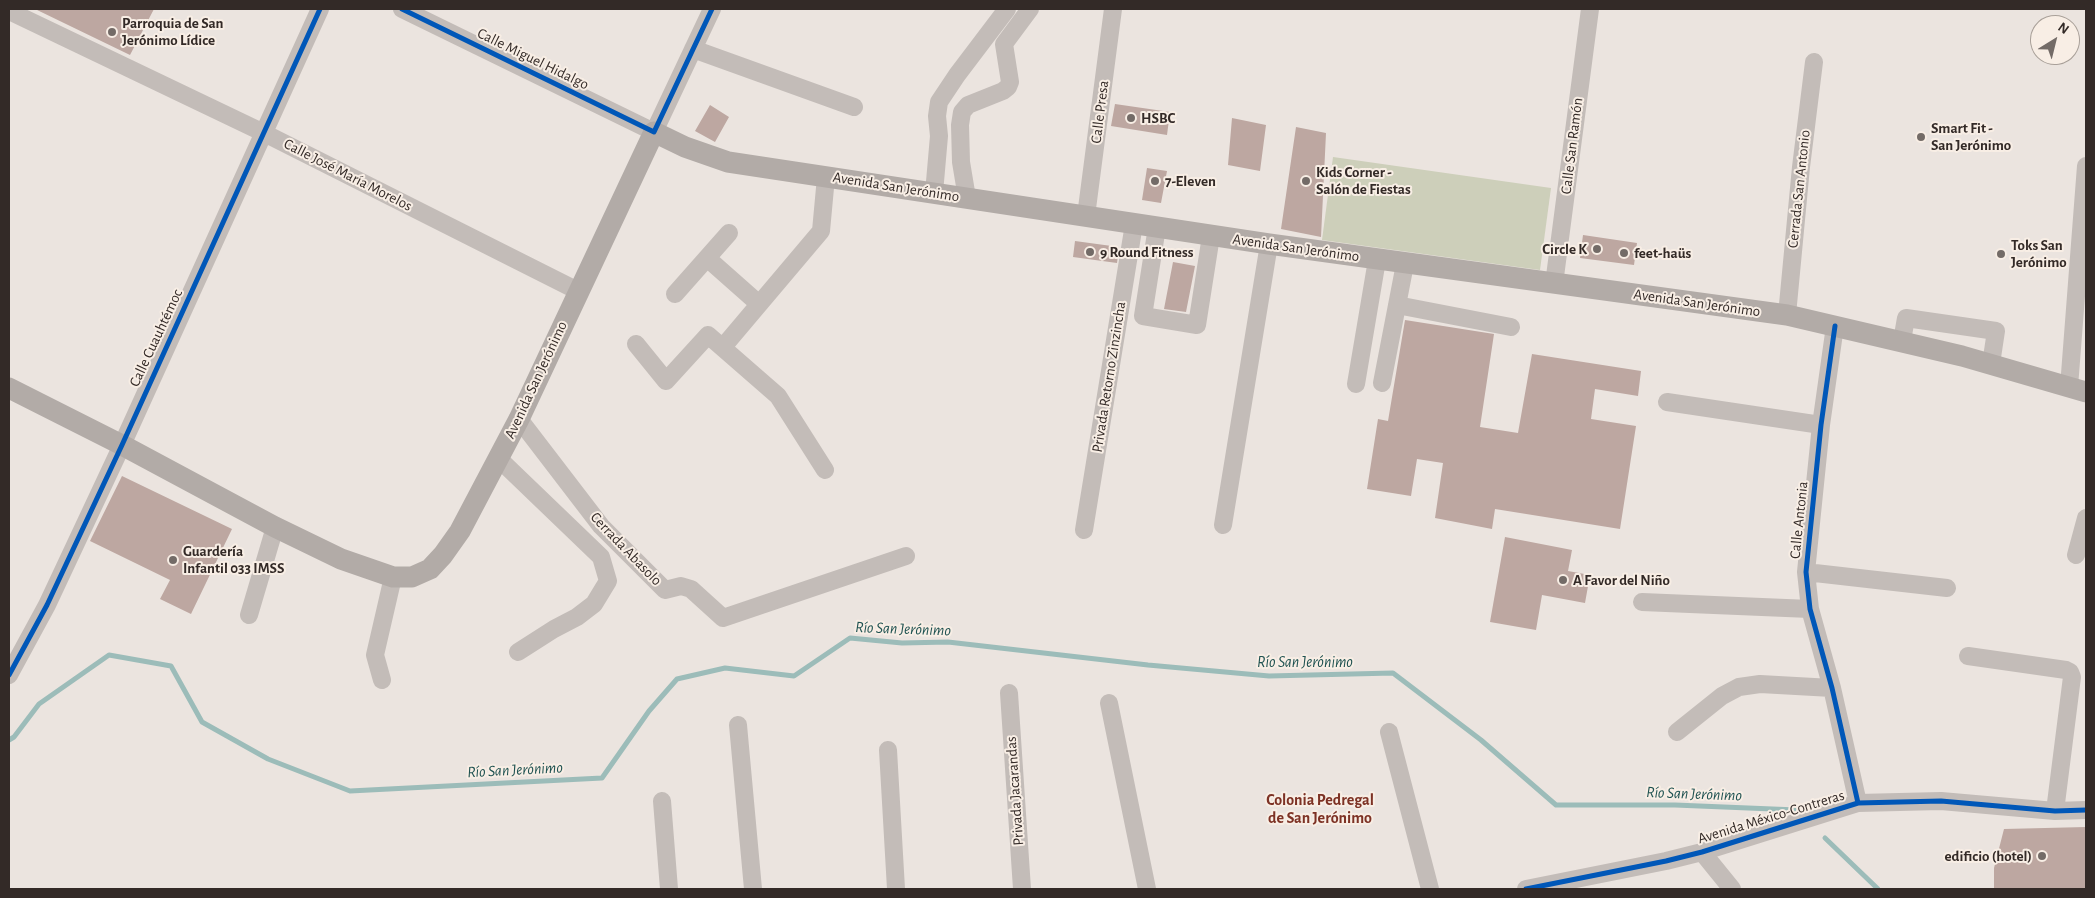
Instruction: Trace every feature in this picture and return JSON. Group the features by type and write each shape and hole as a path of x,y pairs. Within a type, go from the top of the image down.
{"main road":[{"name":"Avenida San Jerónimo","path":"9,388 122,445 275,527 341,559 393,577 412,576 430,569 443,556 460,531 519,419 654,132 685,147 728,162 1377,260 1787,315 1902,341 2078,389"}],"street":[{"name":"Calle Cuauhtémoc","path":"9,675 47,605 122,445 320,9"},
{"name":"Calle Miguel Hidalgo","path":"402,9 654,132"},
{"path":"654,132 712,9"},
{"path":"934,193 939,136 937,116 939,102 1007,9"},
{"path":"968,198 961,162 960,135 962,112 968,105 1003,91 1008,87 1010,82 1004,44 1030,9"},
{"name":"Calle Presa","path":"1086,216 1114,9"},
{"name":"Calle San Ramón","path":"1554,284 1590,9"},
{"name":"Calle José María Morelos","path":"9,10 264,132 578,291"},
{"path":"693,49 854,107"},
{"name":"Cerrada San Antonio","path":"1787,315 1814,62"},
{"path":"2078,389 2086,166"},
{"path":"723,347 821,231 826,177"},
{"name":"Privada Retorno Zinzincha","path":"1084,530 1134,224"},
{"path":"1157,227 1142,316 1197,325 1211,236"},
{"path":"675,294 729,233"},
{"path":"1223,526 1269,244"},
{"path":"707,258 759,304"},
{"path":"1356,384 1377,260"},
{"path":"1382,383 1405,264"},
{"path":"1397,305 1511,328"},
{"path":"1902,341 1906,318 1996,331 1991,364"},
{"name":"Calle Antonia","path":"1835,326 1821,425 1806,572 1810,609 1832,688 1858,803"},
{"path":"636,344 666,381 708,335 778,396 824,470"},
{"path":"1667,402 1821,425"},
{"name":"Cerrada Abasolo","path":"519,419 601,526 665,590 681,586 691,589 724,618 906,556"},
{"path":"498,458 600,557 608,581 594,604 577,617 518,652"},
{"path":"2076,555 2086,518"},
{"path":"248,615 275,527"},
{"path":"1806,572 1947,588"},
{"path":"382,680 376,655 393,577"},
{"path":"1642,602 1810,609"},
{"path":"1968,656 2070,672 2072,677 2055,811"},
{"path":"1677,732 1722,696 1739,687 1760,684 1832,688"},
{"name":"Privada Jacarandas","path":"1009,693 1022,889"},
{"path":"1109,703 1147,889"},
{"path":"738,725 753,889"},
{"path":"1389,732 1430,889"},
{"path":"888,750 896,889"},
{"path":"662,801 669,889"},
{"name":"Avenida México-Contreras","path":"1536,888 1702,852 1858,803 1941,802 2055,811 2086,810"},
{"path":"1702,852 1732,889"}],"green space":[{"path":"1333,157 1551,188 1540,270 1322,240"}],"building":[{"name":"Parroquia de San Jerónimo Lídice","path":"35,9 154,9 130,55"},
{"name":"HSBC","path":"1115,104 1170,112 1167,135 1111,126"},
{"path":"710,105 729,117 715,142 695,131"},
{"path":"1232,118 1266,125 1260,171 1228,165"},
{"name":"Kids Corner - Salón de Fiestas","path":"1296,127 1326,133 1321,237 1281,229"},
{"name":"7-Eleven","path":"1147,168 1167,171 1161,203 1142,200"},
{"path":"1583,235 1637,243 1634,265 1580,258"},
{"name":"9 Round Fitness","path":"1075,241 1119,247 1117,263 1073,257"},
{"path":"1173,262 1195,266 1186,312 1164,309"},
{"path":"1405,320 1494,334 1480,427 1518,433 1532,354 1641,371 1638,396 1595,389 1591,419 1636,426 1620,529 1495,509 1492,529 1435,518 1443,463 1417,459 1411,496 1367,489 1378,419 1388,421"},
{"name":"Guardería Infantil 033 IMSS","path":"122,476 232,529 191,614 160,599 170,580 90,541"},
{"name":"A Favor del Niño","path":"1505,537 1572,550 1568,571 1590,575 1585,603 1542,595 1536,630 1490,622"},
{"name":"edificio (hotel)","path":"2086,827 2086,889 1994,889 1994,868 2004,829"}],"waterway":[{"name":"Río San Jerónimo","path":"9,740 14,737 39,704 109,655 171,666 202,722 268,759 350,791 602,778 649,711 677,679 725,668 794,676 850,638 902,643 948,642 1148,665 1269,676 1393,673 1481,740 1556,805 1675,805 1797,810 1801,814"},
{"name":"Río San Jerónimo","path":"1825,838 1878,889"}],"cycle path":[{"path":"9,675 47,605 122,445 320,9"},
{"path":"402,9 654,132 712,9"},
{"path":"1835,326 1821,425 1806,572 1810,609 1832,688 1858,803"},
{"path":"1526,889 1702,852 1858,803 1941,801 2055,811 2086,810"}],"place":[{"name":"Parroquia de San Jerónimo Lídice","path":"112,32"},
{"name":"HSBC","path":"1131,118"},
{"name":"Smart Fit - San Jerónimo","path":"1921,137"},
{"name":"7-Eleven","path":"1155,181"},
{"name":"Kids Corner - Salón de Fiestas","path":"1306,181"},
{"name":"Circle K","path":"1597,249"},
{"name":"9 Round Fitness","path":"1090,252"},
{"name":"feet-haüs","path":"1624,253"},
{"name":"Toks San Jerónimo","path":"2001,254"},
{"name":"Guardería Infantil 033 IMSS","path":"173,560"},
{"name":"A Favor del Niño","path":"1563,580"},
{"name":"edificio (hotel)","path":"2042,856"}],"district":[{"name":"Colonia Pedregal de San Jerónimo","path":"1320,809"}]}
